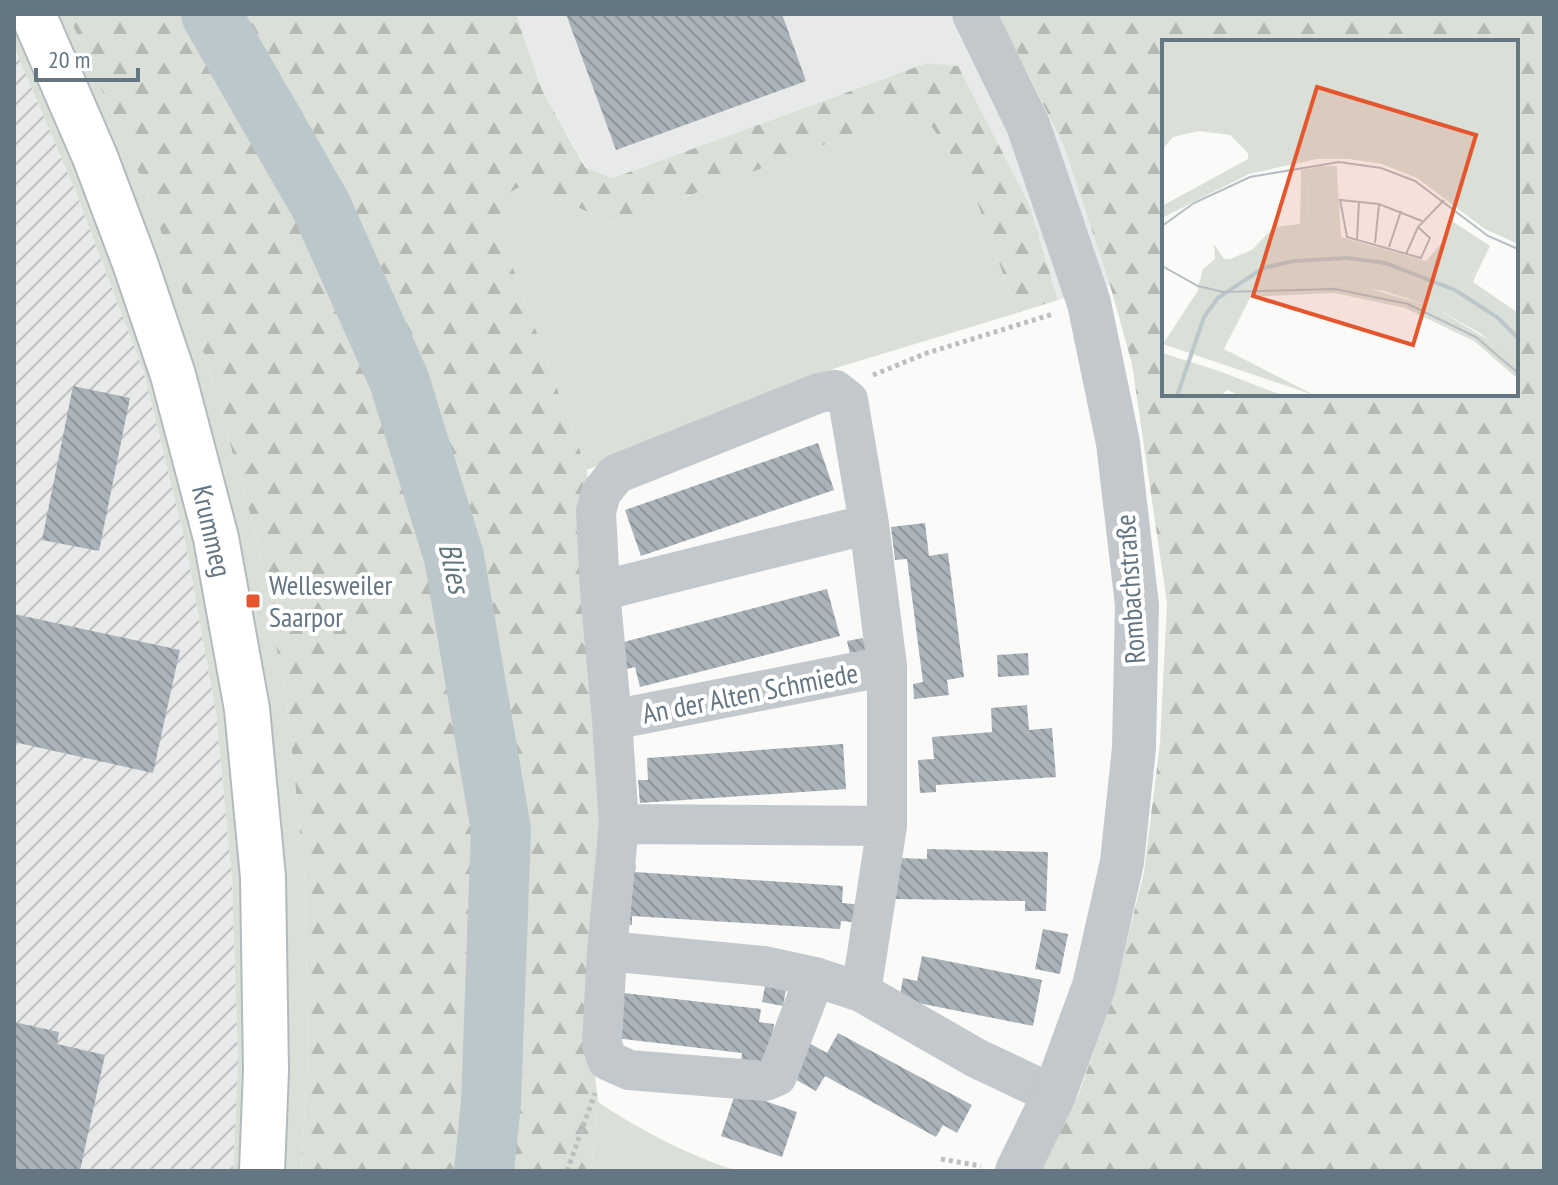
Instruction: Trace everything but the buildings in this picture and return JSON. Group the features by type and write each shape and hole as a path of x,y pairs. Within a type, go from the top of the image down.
{"main road":[{"name":"Krummeg","path":"33,14 95,157 135,263 173,375 216,538 247,709 263,877 266,1071 262,1171"}],"street":[{"name":"Rombachstraße","path":"974,14 1028,125 1089,303 1118,443 1137,605 1134,748 1122,862 1094,986 1054,1095 1017,1171"},
{"name":"An der Alten Schmiede","path":"607,1060 602,1044 619,824 600,591 596,512 601,493 616,474 819,393 835,390 848,400 869,524 887,666 887,826 861,992"},
{"path":"600,591 869,524"},
{"name":"An der Alten Schmiede","path":"612,720 887,666"},
{"path":"619,824 887,826"},
{"path":"607,951 764,966 815,977 861,992 976,1058 1054,1095"},
{"path":"607,1060 629,1070 765,1081 777,1076 815,977"}],"path":[{"path":"835,390 927,353 1089,303"},
{"path":"567,1171 607,1060"}],"shaded area":[{"path":"516,14 998,14 1064,146 1110,285 1058,300 1029,204 958,66 927,63 613,178 586,167 542,90"},
{"path":"14,47 75,190 144,373 186,545 216,713 232,879 238,1060 233,1171 14,1171"}],"green space":[{"path":"14,14 68,14 146,189 204,353 255,531 287,705 305,879 308,1055 301,1171 233,1171 238,1060 232,879 216,713 186,545 144,373 75,190 14,47"},
{"path":"68,14 516,14 542,90 585,167 613,178 927,63 958,66 1029,204 1058,300 1017,313 970,182 931,126 896,118 613,224 527,183 501,197 506,249 587,470 604,711 592,1046 598,1102 591,1171 301,1171 308,1055 305,879 287,705 255,531 204,353 146,189"},
{"path":"998,14 1544,14 1544,1171 1040,1171 1078,1096 1113,997 1144,872 1160,743 1167,603 1132,364 1110,285 1064,146"},
{"path":"896,118 931,126 970,182 1017,313 836,368 587,470 506,249 500,197 527,183 613,224"},
{"path":"598,1102 665,1141 737,1171 591,1171"}],"waterway":[{"name":"Blies","path":"211,14 321,206 399,380 454,557 501,830 491,1103 484,1171"}],"place":[{"name":"Wellesweiler Saarpor","path":"253,601"}]}
